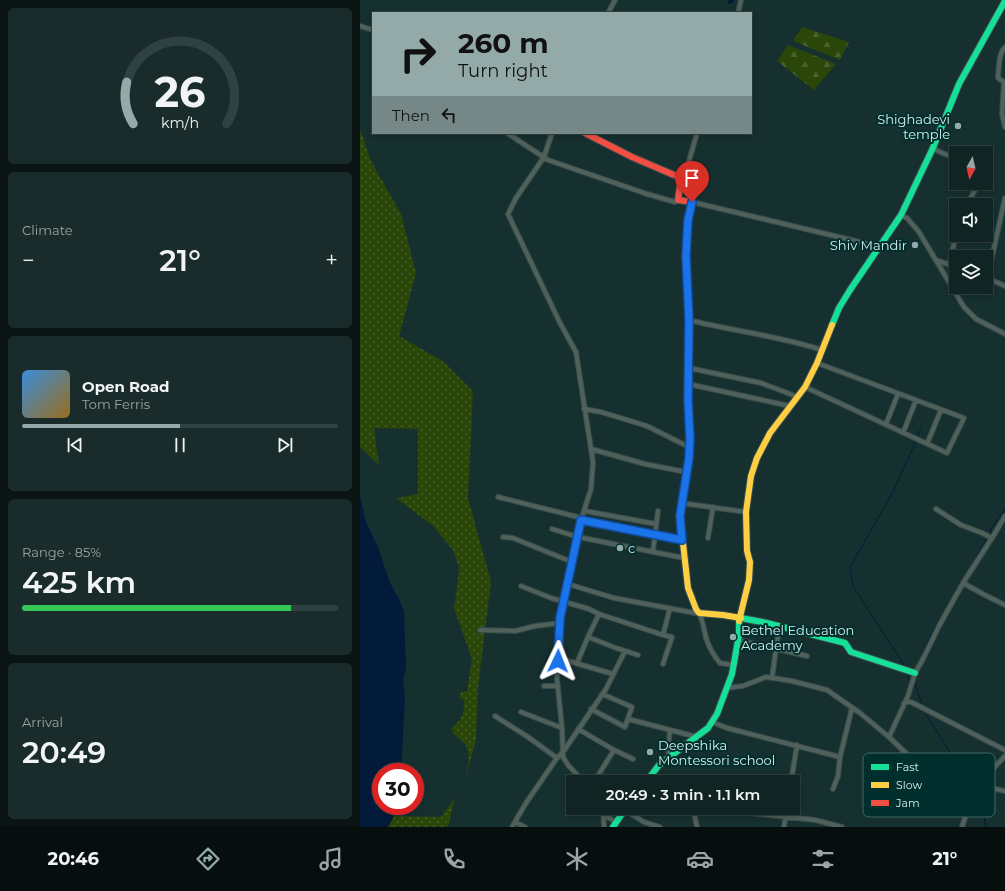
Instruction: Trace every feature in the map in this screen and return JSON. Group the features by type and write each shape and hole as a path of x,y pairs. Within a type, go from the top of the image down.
{"main road":[{"path":"651,775 659,765 708,728 717,714 725,688 732,674 738,640 739,618 750,571 750,562 747,551 746,512 751,476 757,458 770,433 805,387 817,363 839,308 878,247 901,215 934,146 964,73 1005,1"},
{"path":"587,134 632,157 681,178 678,200 692,202 688,220 686,256 689,320 689,444 680,516 686,582 699,612 739,618 845,643 851,652 915,673"},
{"path":"614,824 621,815"}],"street":[{"path":"609,12 615,0"},
{"path":"738,12 741,0"},
{"path":"360,26 372,30"},
{"path":"1005,47 1002,50 1000,58 998,78 1004,82 1002,114 1005,127"},
{"path":"509,134 548,160 647,194 675,202 678,200"},
{"path":"552,134 544,157 516,198 508,214 560,323 576,352 593,462 591,489 572,562 560,623 558,658 562,752 568,765 577,775"},
{"path":"681,178 687,168 697,134"},
{"path":"934,146 936,150 949,156"},
{"path":"993,252 1005,198"},
{"path":"692,202 878,247"},
{"path":"901,215 907,218 920,232 964,307 976,319 1005,334"},
{"path":"936,260 949,265"},
{"path":"993,281 1005,286"},
{"path":"689,320 793,341 822,350"},
{"path":"805,387 947,453 964,418 817,363"},
{"path":"689,368 761,383 798,397"},
{"path":"688,384 790,406"},
{"path":"886,424 898,394"},
{"path":"903,433 916,400"},
{"path":"584,409 601,412 647,426 685,445 689,444"},
{"path":"927,444 941,410"},
{"path":"591,449 645,464 686,472"},
{"path":"498,497 582,519 682,540"},
{"path":"682,503 746,512"},
{"path":"708,538 713,507"},
{"path":"936,509 961,525 992,538"},
{"path":"585,511 656,524"},
{"path":"653,551 658,511"},
{"path":"889,737 907,697 915,673 963,582 1005,516"},
{"path":"552,529 578,537 684,558"},
{"path":"503,537 513,538 572,562"},
{"path":"963,582 984,595 1005,605"},
{"path":"568,584 614,598 695,613 699,612 704,622 706,639 716,658 720,664 733,665"},
{"path":"521,586 551,598 589,609 598,614 672,638 663,664"},
{"path":"663,635 670,608"},
{"path":"577,663 598,614"},
{"path":"480,630 515,631 535,626 560,623"},
{"path":"772,678 779,627"},
{"path":"588,637 638,655"},
{"path":"738,640 807,656"},
{"path":"512,827 557,758 602,694 625,651"},
{"path":"558,658 613,674"},
{"path":"725,688 743,686 766,677 792,681 827,690 889,737 906,753"},
{"path":"544,686 558,686"},
{"path":"591,709 625,727 632,708 602,694"},
{"path":"907,697 910,702 1005,750"},
{"path":"904,703 910,702"},
{"path":"833,789 838,776 840,757 852,708"},
{"path":"521,712 562,728"},
{"path":"495,716 557,758"},
{"path":"628,720 698,737"},
{"path":"712,722 727,728 840,757"},
{"path":"578,728 614,750 633,759"},
{"path":"670,730 668,750 670,757"},
{"path":"792,775 797,745"},
{"path":"598,775 614,750"},
{"path":"995,767 1005,756"},
{"path":"995,789 1005,791"},
{"path":"697,827 694,813 698,808 815,820 842,827"},
{"path":"604,815 614,824"},
{"path":"604,815 604,827"},
{"path":"634,815 644,822 660,827"},
{"path":"784,827 786,817"},
{"path":"962,827 965,817"},
{"path":"515,822 525,827"}],"green space":[{"path":"802,27 849,42 840,60 793,41"},
{"path":"788,45 836,64 814,90 777,61"},
{"path":"360,129 371,161 401,214 416,273 399,336 444,362 473,391 468,498 491,582 478,687 476,740 465,779 468,765 468,750 451,729 458,722 463,713 464,700 459,698 461,692 467,691 472,659 454,608 459,567 453,550 433,526 396,498 418,494 418,429 374,428 379,465 360,447"},
{"path":"455,798 448,827 388,827 394,816 441,817"}],"water":[{"path":"360,496 366,522 378,547 390,583 404,611 406,667 403,681 405,699 401,763 372,763 372,815 394,816 388,827 360,827"}],"waterway":[{"path":"917,438 921,428"},
{"path":"903,667 904,665 853,586 850,567 893,492 916,441"},
{"path":"989,535 991,529 1005,509"},
{"path":"965,577 987,538"},
{"path":"919,663 930,637 952,598"},
{"path":"906,674 911,681"},
{"path":"914,681 923,707"},
{"path":"924,711 950,753"},
{"path":"984,817 986,827"}],"traffic: fast":[{"path":"832,325 839,308 850,290 901,215 932,150 959,84 1005,1"},
{"path":"686,247 689,320 689,420"},
{"path":"741,618 767,623 845,643 851,652 915,673"},
{"path":"651,775 659,765 708,728 717,714 732,674 739,635 739,621"},
{"path":"613,827 621,815"}],"traffic: slow":[{"path":"739,621 749,580 750,562 747,551 746,512 751,476 757,458 770,433 805,387 817,363 832,325"},
{"path":"689,420 689,458 680,516 688,588 699,613 741,618"}],"traffic: jam":[{"path":"587,134 632,157 681,178 678,200 692,202 688,220 686,247"}],"place":[{"name":"Shighadevi temple","path":"958,126"},
{"name":"Shiv Mandir","path":"915,245"},
{"name":"c","path":"620,548"},
{"name":"Bethel Education Academy","path":"733,637"},
{"name":"Deepshika Montessori school","path":"650,752"}],"route":[{"path":"558,661 560,618 581,520 682,540 680,516 689,458 690,438 688,400 689,320 686,256 688,220 692,208 692,202"}]}
